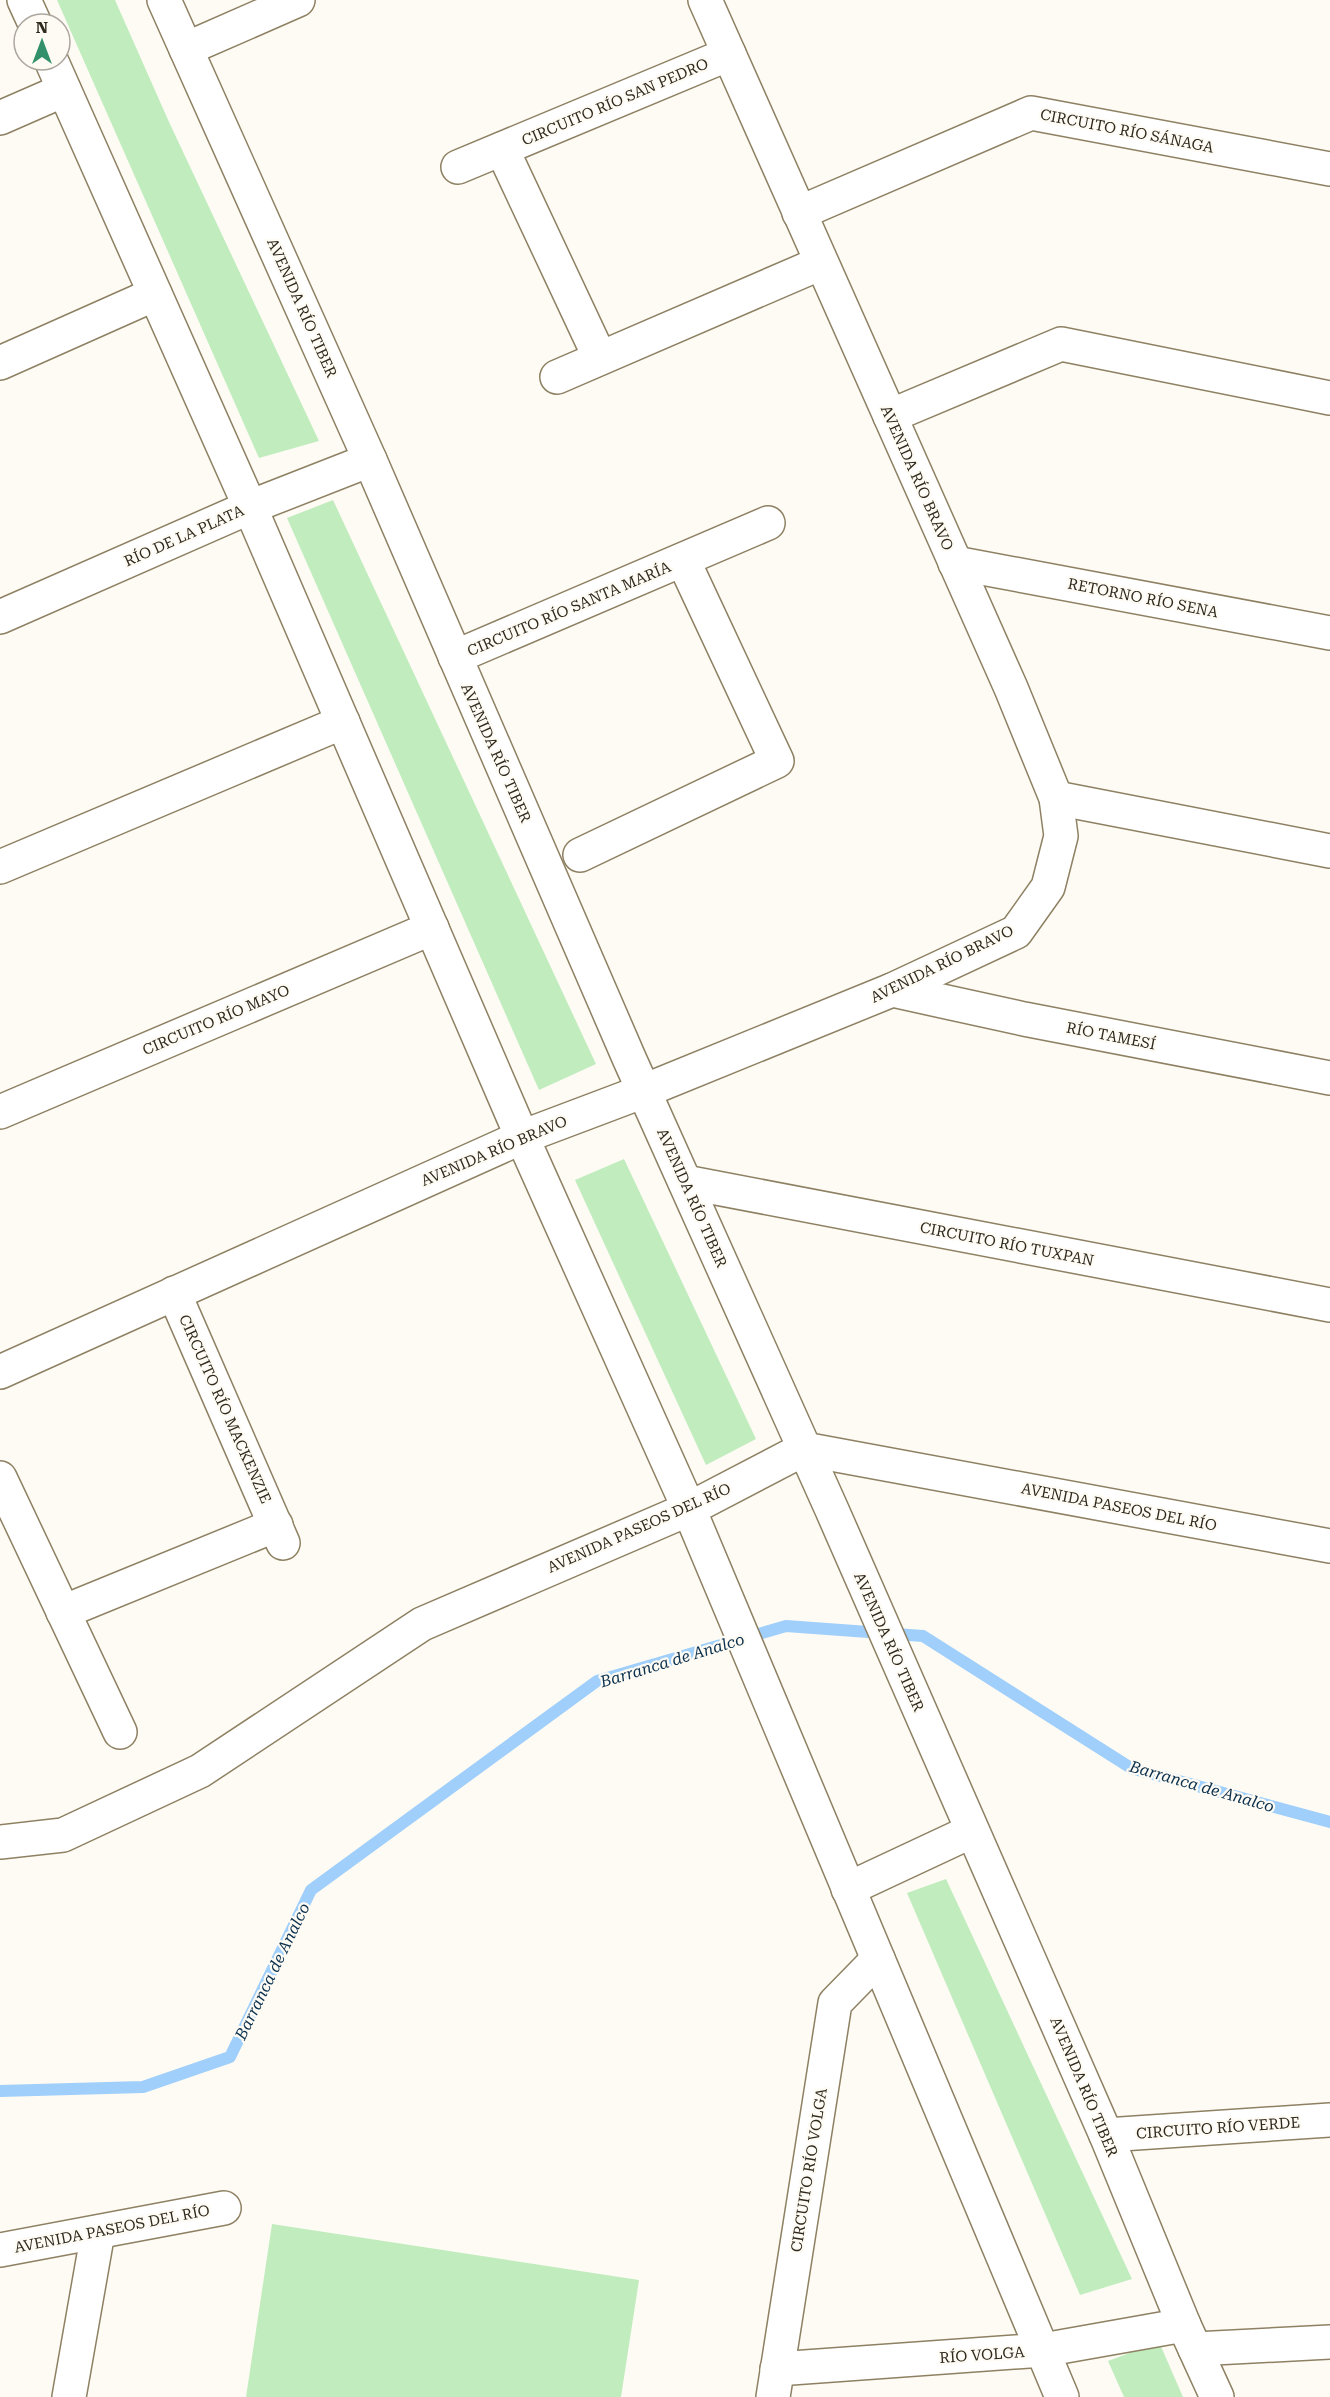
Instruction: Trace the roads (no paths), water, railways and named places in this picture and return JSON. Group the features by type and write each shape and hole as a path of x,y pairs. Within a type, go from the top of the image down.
{"street":[{"name":"AVENIDA RÍO TIBER","path":"164,0 370,460 644,1091 832,1510 1106,2135 1217,2397"},
{"path":"186,49 298,0"},
{"name":"AVENIDA RÍO BRAVO","path":"0,1372 522,1137 644,1091 892,990 1016,932 1048,887 1061,836 1056,798 1011,688 729,54 712,2"},
{"name":"CIRCUITO RÍO SAN PEDRO","path":"458,167 729,54"},
{"path":"56,72 250,507 522,1137 689,1509 1062,2397"},
{"path":"0,118 64,90"},
{"name":"CIRCUITO RÍO SÁNAGA","path":"799,213 1031,113 1330,169"},
{"name":"CIRCUITO RÍO SAN PEDRO","path":"502,149 600,358"},
{"path":"557,377 821,263"},
{"path":"0,363 155,294"},
{"path":"890,416 1061,344 1330,398"},
{"name":"RÍO DE LA PLATA","path":"0,617 250,507 370,460"},
{"name":"CIRCUITO RÍO SANTA MARÍA","path":"455,657 768,523"},
{"name":"CIRCUITO RÍO SANTA MARÍA","path":"580,855 777,761 683,560"},
{"name":"RETORNO RÍO SENA","path":"955,563 1330,633"},
{"path":"0,867 343,722"},
{"path":"1056,798 1330,851"},
{"name":"CIRCUITO RÍO MAYO","path":"0,1112 432,928"},
{"name":"RÍO TAMESÍ","path":"892,990 1024,1019 1330,1078"},
{"name":"CIRCUITO RÍO TUXPAN","path":"685,1182 1330,1305"},
{"name":"CIRCUITO RÍO MACKENZIE","path":"63,1612 280,1534 174,1293"},
{"name":"AVENIDA PASEOS DEL RÍO","path":"0,1842 63,1835 200,1771 422,1624 689,1509 804,1449 1330,1546"},
{"path":"0,1478 120,1732"},
{"path":"848,1889 972,1831"},
{"name":"CIRCUITO RÍO VOLGA","path":"775,2383 835,2003 878,1959"},
{"name":"CIRCUITO RÍO VERDE","path":"1106,2135 1330,2120"},
{"name":"AVENIDA PASEOS DEL RÍO","path":"0,2250 224,2208"},
{"path":"69,2397 98,2232"},
{"path":"1190,2337 1330,2342"},
{"name":"RÍO VOLGA","path":"775,2383 1043,2350 1190,2337"}],"waterway":[{"name":"Barranca de Analco","path":"0,2091 143,2087 230,2057 311,1890 597,1681 786,1626 923,1636 1131,1768 1330,1822"}]}
